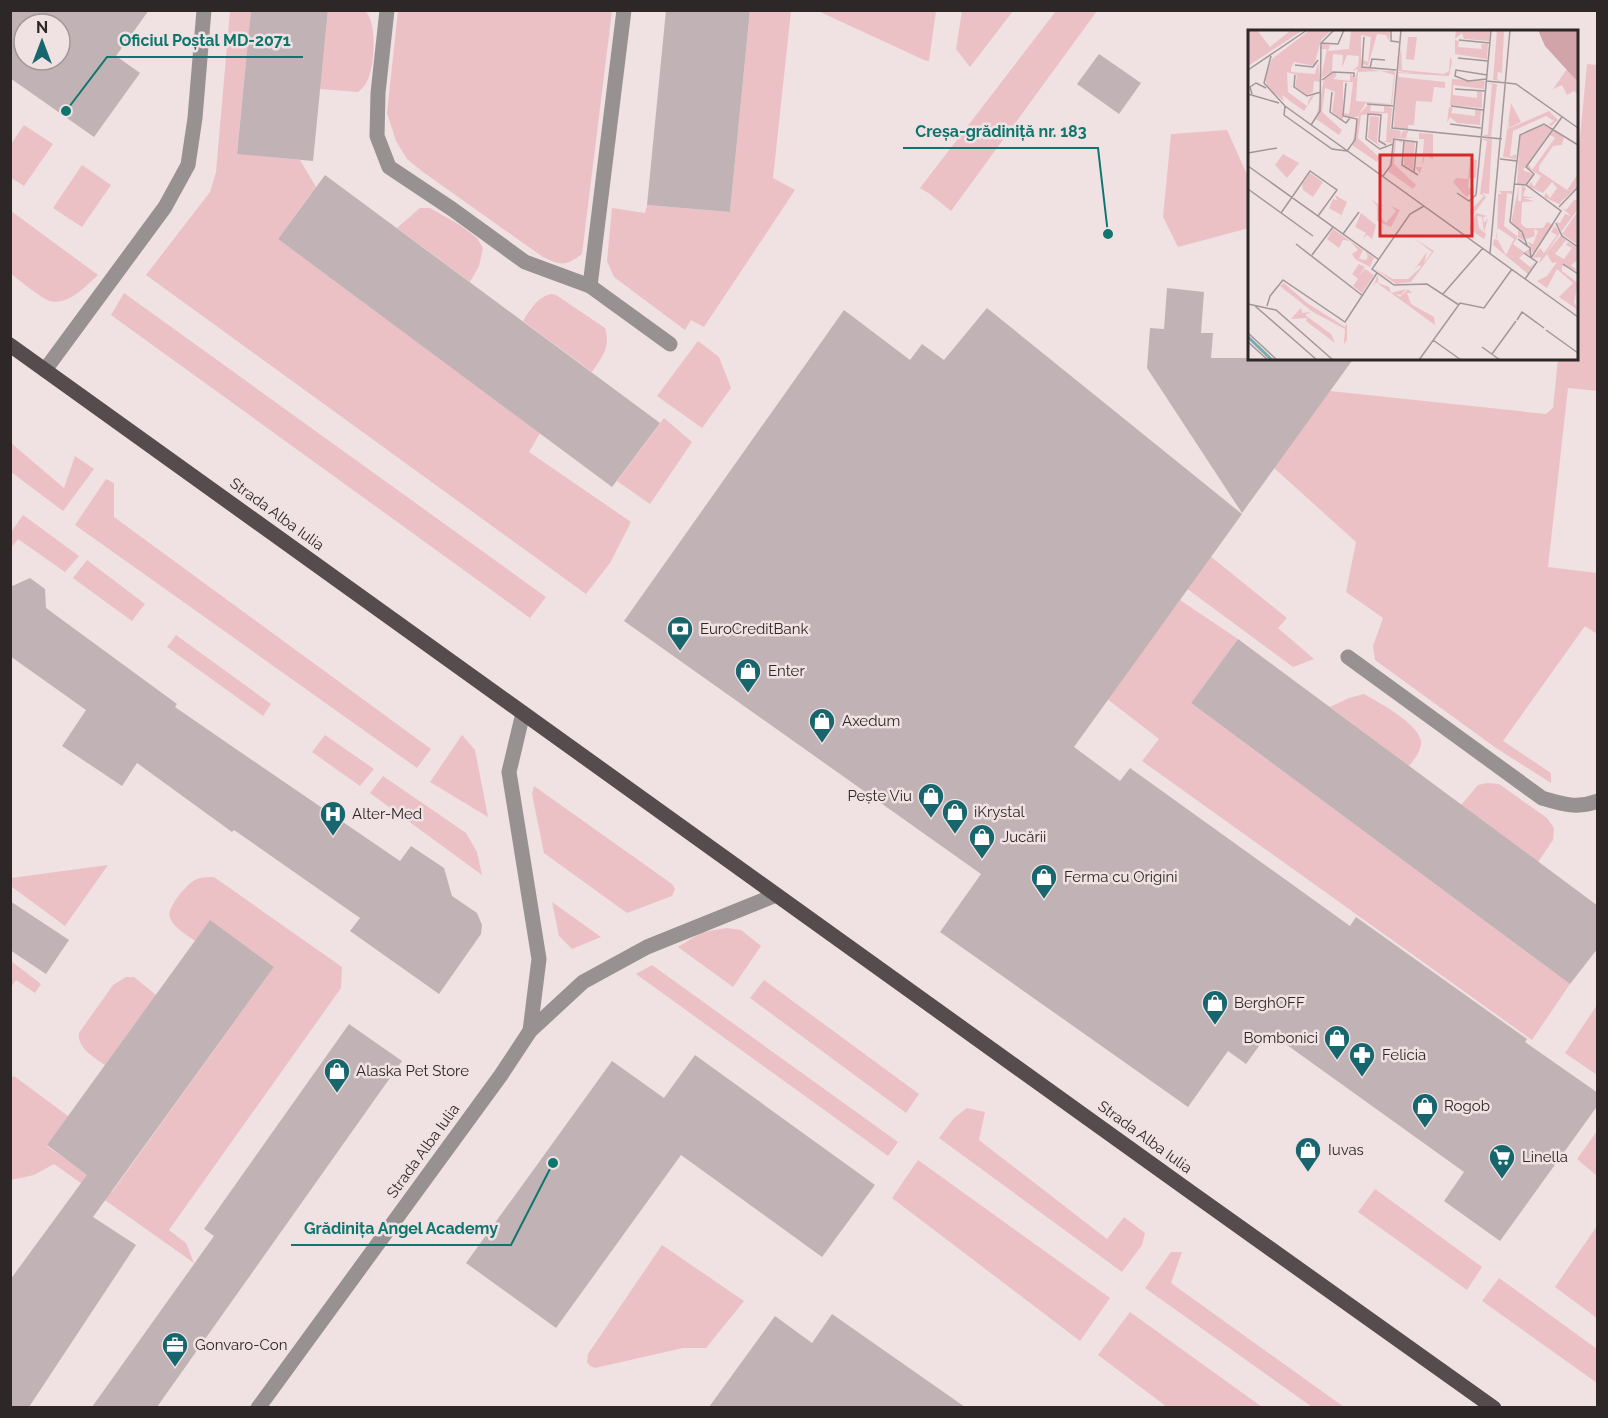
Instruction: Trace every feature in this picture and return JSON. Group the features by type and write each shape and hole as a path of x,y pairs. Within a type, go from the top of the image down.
{"main road":[{"name":"Strada Alba Iulia","path":"10,345 1494,1407"}],"street":[{"path":"45,369 165,207 188,165 195,118 204,10"},
{"path":"387,10 378,93 377,136 389,166 525,262 590,286 670,344"},
{"path":"590,286 624,10"},
{"path":"1348,657 1542,798 1567,806 1585,806 1598,801"},
{"name":"Strada Alba Iulia","path":"523,713 509,772 539,959 530,1031"},
{"name":"Strada Alba Iulia","path":"258,1407 530,1031 583,982 638,952 776,895"}],"shaded area":[{"path":"230,11 251,11 237,153 300,160 316,187 278,239 540,433 529,452 631,522 610,563 586,594 146,275 210,192 216,172"},
{"path":"328,11 365,11 372,25 374,47 371,70 364,86 358,92 320,89"},
{"path":"398,11 612,11 582,254 567,263 554,262 543,257 407,159 396,141 387,113"},
{"path":"750,11 791,11 773,178 795,190 704,327 691,320 685,330 614,277 607,261 612,208 645,213 647,205 730,212"},
{"path":"818,11 936,11 929,61 924,60"},
{"path":"962,11 1013,11 970,67 956,49"},
{"path":"1056,11 1097,11 951,211 920,188"},
{"path":"1587,64 1597,65 1597,391 1568,388 1548,567 1597,573 1597,634 1585,626 1503,741 1551,773 1551,783 1496,748 1375,660 1373,646 1383,618 1346,592 1356,542 1274,468 1330,391 1546,414 1553,408 1558,360 1578,360 1578,158"},
{"path":"24,125 53,144 24,186 10,177 11,144"},
{"path":"1227,130 1248,177 1248,228 1178,247 1163,217 1171,134"},
{"path":"82,165 111,185 82,227 53,208"},
{"path":"420,208 430,208 460,225 477,238 483,248 479,266 470,282 397,228"},
{"path":"11,211 98,275 76,294 63,301 50,301 30,289 11,274"},
{"path":"124,293 546,597 530,618 111,315"},
{"path":"551,294 556,295 605,328 606,346 592,372 523,321 538,301"},
{"path":"698,341 719,357 731,388 702,428 657,396"},
{"path":"664,418 692,442 650,504 617,481"},
{"path":"11,443 64,488 75,456 94,469 63,511 11,472"},
{"path":"106,479 114,483 114,517 431,749 417,768 75,525"},
{"path":"23,515 79,556 65,572 18,539 11,548 11,532"},
{"path":"1210,556 1287,618 1278,628 1314,659 1293,667 1186,588"},
{"path":"87,560 145,604 132,621 73,578"},
{"path":"1180,600 1238,639 1191,703 1570,984 1532,1040 1142,761 1159,739 1106,698"},
{"path":"176,635 271,704 263,716 167,647"},
{"path":"1364,694 1397,714 1418,734 1421,741 1420,748 1409,766 1330,707"},
{"path":"325,735 374,769 360,786 312,752"},
{"path":"462,735 475,750 488,817 430,782"},
{"path":"383,776 466,833 477,852 482,875 370,793"},
{"path":"1499,784 1547,818 1554,828 1553,840 1538,862 1461,805 1478,785"},
{"path":"534,786 672,884 675,889 672,896 627,913 544,853 532,794"},
{"path":"108,865 65,926 11,888 11,878"},
{"path":"214,877 342,967 341,988 169,1230 186,1243 194,1263 54,1164 34,1175 11,1180 10,1080 14,1076 68,1116 47,1146 112,1192 274,967 210,921 195,941 172,922 171,909 187,887 197,879"},
{"path":"552,902 601,937 572,949 559,936"},
{"path":"727,928 741,930 761,946 733,987 678,947 702,932"},
{"path":"11,961 41,984 35,993 16,980 11,987"},
{"path":"652,965 898,1142 888,1156 636,974"},
{"path":"126,977 134,977 156,995 105,1065 83,1048 79,1033 113,985"},
{"path":"764,980 919,1094 906,1113 750,998"},
{"path":"1597,1005 1597,1075 1565,1053"},
{"path":"967,1108 985,1112 979,1140 1107,1239 1124,1217 1145,1233 1142,1245 1122,1272 939,1138 954,1118"},
{"path":"1597,1131 1597,1176 1577,1159"},
{"path":"918,1160 1110,1298 1080,1341 892,1198"},
{"path":"1375,1189 1482,1267 1467,1290 1358,1212"},
{"path":"1597,1226 1597,1318 1555,1287"},
{"path":"662,1245 744,1301 706,1348 683,1348 595,1368 590,1366 587,1362 588,1354"},
{"path":"1171,1252 1182,1252 1171,1283 1344,1407 1312,1407 1145,1288"},
{"path":"1499,1278 1597,1349 1597,1383 1482,1301"},
{"path":"1130,1312 1262,1407 1167,1407 1098,1355"}],"building":[{"path":"10,10 149,10 116,56 140,73 94,137 10,78"},
{"path":"251,10 328,10 313,161 237,154"},
{"path":"666,10 750,10 730,212 647,205"},
{"path":"1099,54 1141,83 1119,114 1077,84"},
{"path":"325,175 660,423 612,487 278,239"},
{"path":"1167,288 1204,292 1201,333 1213,333 1211,358 1353,360 1242,513 1147,368 1150,328 1164,329"},
{"path":"987,308 1242,514 1074,747 1120,781 1130,768 1350,926 1356,917 1527,1039 1525,1042 1598,1093 1598,1105 1500,1241 1444,1201 1464,1172 1269,1032 1246,1064 1228,1051 1188,1107 940,932 981,874 624,621 844,310 910,360 922,344 944,360"},
{"path":"30,578 45,589 46,608 177,704 175,707 400,861 411,846 444,868 452,896 477,913 482,925 481,934 439,994 350,931 360,918 234,830 232,832 137,763 122,786 62,746 86,710 10,656 10,587"},
{"path":"1238,639 1598,906 1598,948 1570,984 1191,703"},
{"path":"10,901 69,940 46,974 10,950"},
{"path":"210,920 274,967 93,1217 136,1245 29,1407 10,1407 10,1280 87,1175 47,1145"},
{"path":"349,1024 402,1061 157,1407 92,1407 214,1236 204,1229"},
{"path":"695,1055 875,1185 822,1257 681,1155 556,1328 466,1263 612,1061 664,1098"},
{"path":"832,1314 965,1407 709,1407 775,1316 812,1343"}],"place":[{"name":"Oficiul Poștal MD-2071","path":"66,111"},
{"name":"Creșa-grădiniță nr. 183","path":"1108,234"},
{"name":"EuroCreditBank","path":"680,652"},
{"name":"Enter","path":"748,694"},
{"name":"Axedum","path":"822,744"},
{"name":"Pește Viu","path":"931,819"},
{"name":"iKrystal","path":"955,835"},
{"name":"Alter-Med","path":"333,837"},
{"name":"Jucării","path":"982,860"},
{"name":"Ferma cu Origini","path":"1044,900"},
{"name":"BerghOFF","path":"1215,1026"},
{"name":"Bombonici","path":"1337,1061"},
{"name":"Felicia","path":"1362,1078"},
{"name":"Alaska Pet Store","path":"337,1094"},
{"name":"Rogob","path":"1425,1129"},
{"name":"Grădinița Angel Academy","path":"553,1163"},
{"name":"Iuvas","path":"1308,1173"},
{"name":"Linella","path":"1502,1180"},
{"name":"Gonvaro-Con","path":"175,1368"}]}
